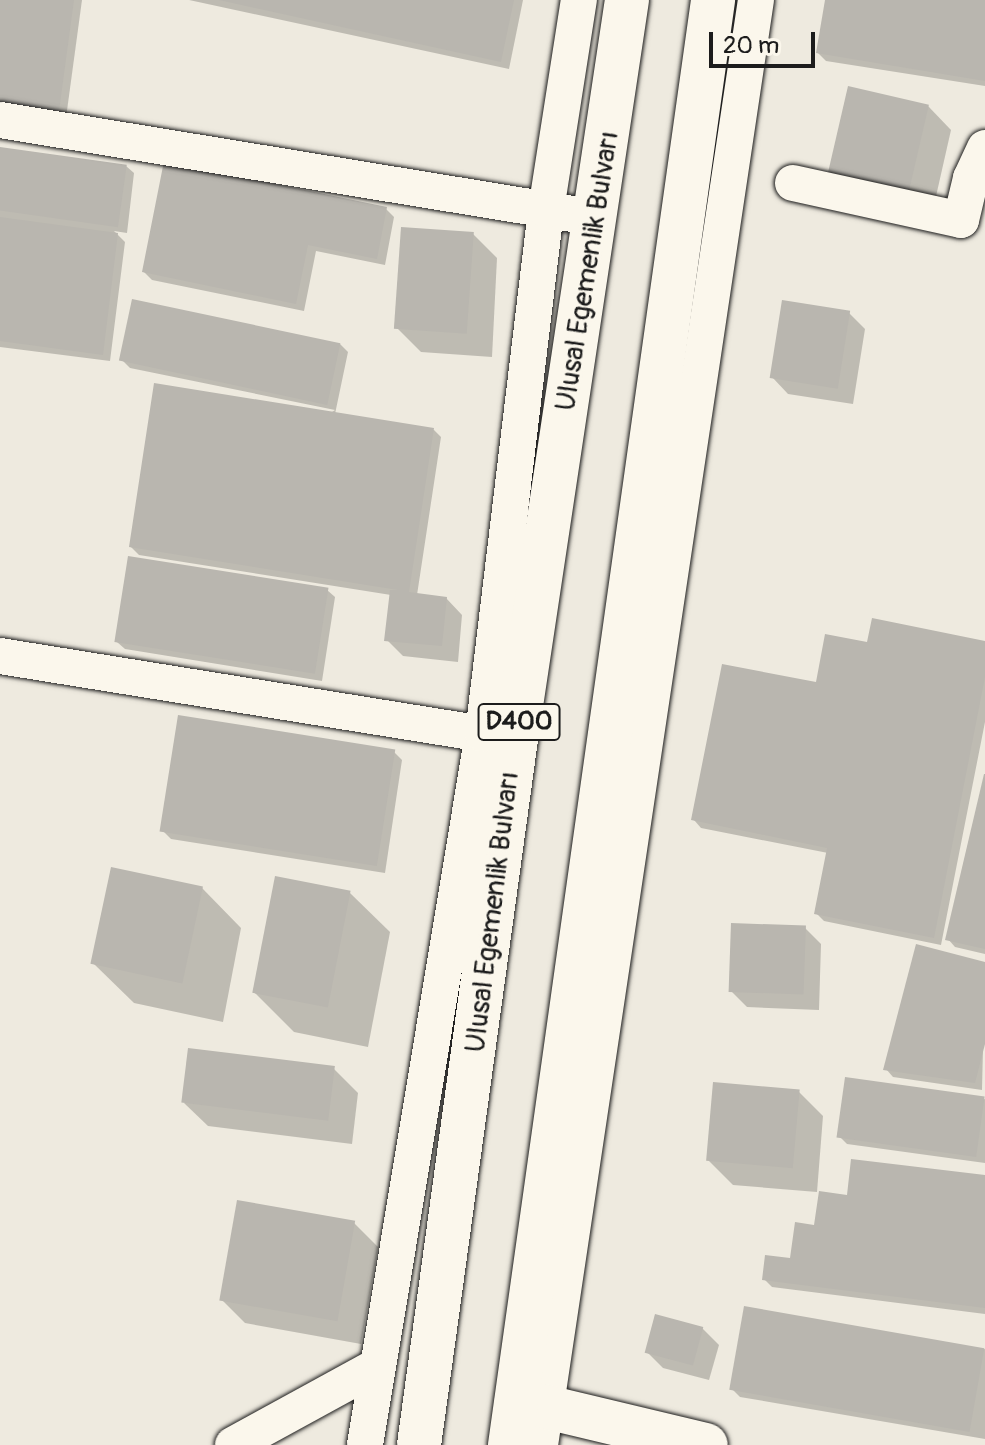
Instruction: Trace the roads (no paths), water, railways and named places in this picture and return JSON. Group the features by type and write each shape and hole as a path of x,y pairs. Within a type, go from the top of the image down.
{"main road":[{"name":"Ulusal Egemenlik Bulvarı","path":"419,1445 500,736 597,218 627,0"},
{"path":"510,1445 534,1417 713,0"},
{"path":"534,1417 706,1445"}],"street":[{"path":"365,1445 436,1035 500,736 546,210 579,0"},
{"path":"534,1417 756,0"},
{"path":"0,120 597,218"},
{"path":"793,183 961,220 971,178 985,148"},
{"path":"0,656 500,736"},
{"path":"233,1445 377,1366"}]}
